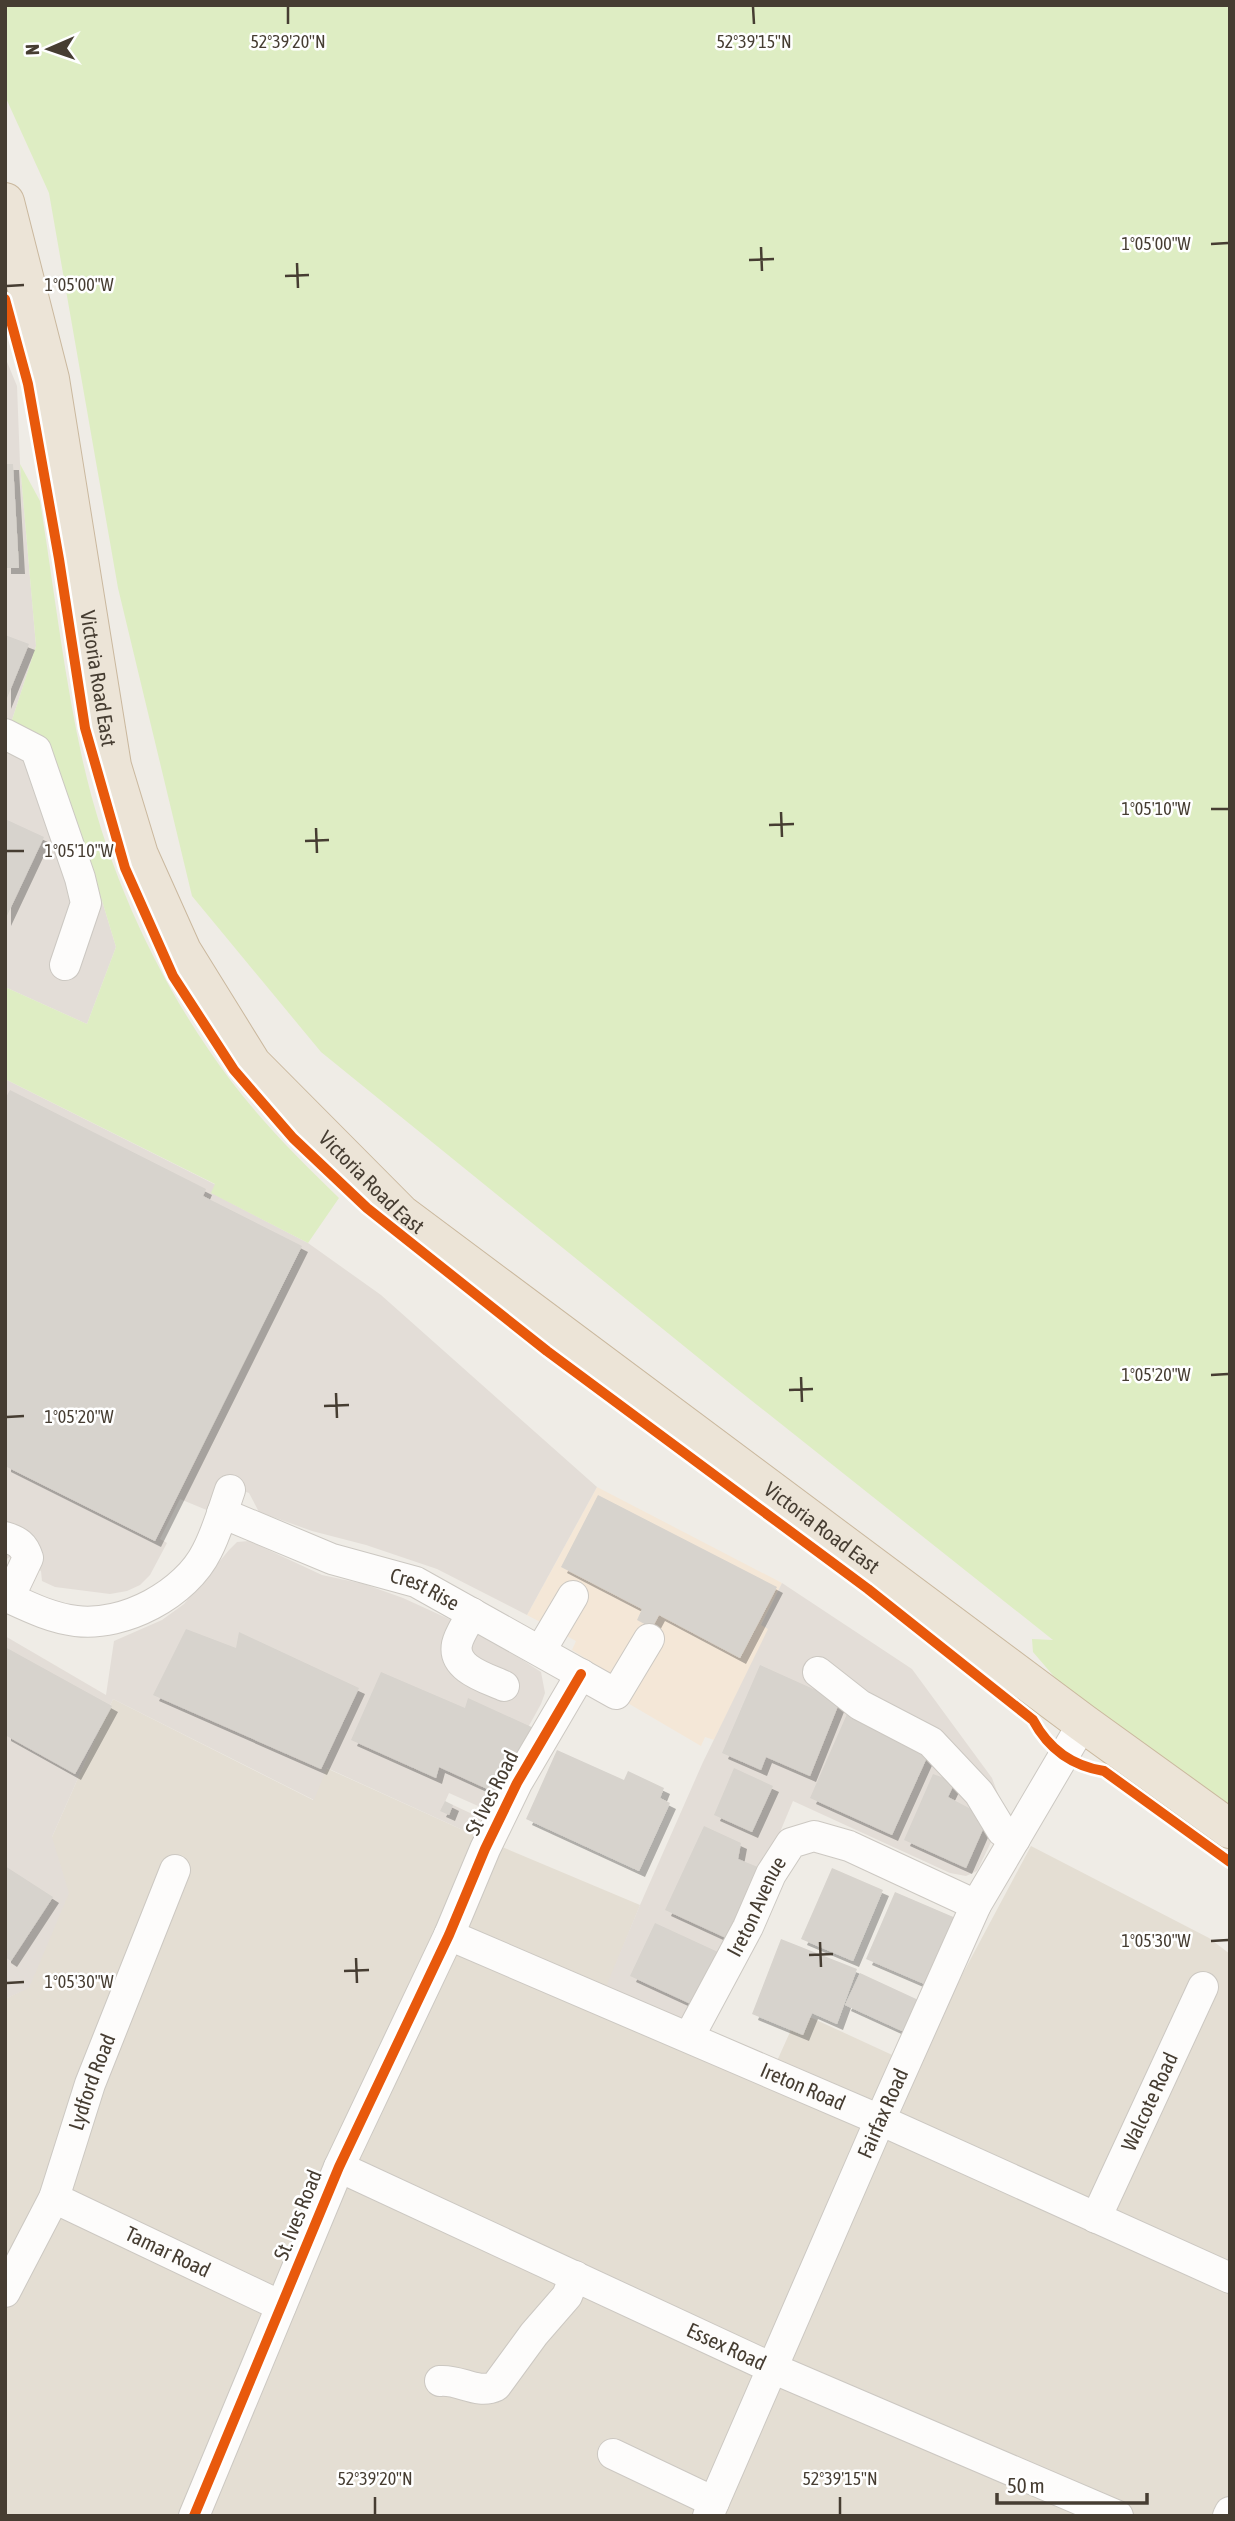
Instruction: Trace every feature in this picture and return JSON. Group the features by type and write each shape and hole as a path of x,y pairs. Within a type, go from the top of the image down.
{"highway":[{"name":"Victoria Road East","path":"5,202 50,379 112,766 139,855 182,951 251,1064 401,1214 1083,1724 1230,1829"}],"street":[{"path":"5,734 36,750 80,878 86,903 65,965"},
{"name":"Crest Rise","path":"7,1597 49,1616 79,1622 109,1620 146,1610 182,1583 207,1553 226,1502 332,1559 416,1582 616,1694 649,1639"},
{"path":"5,1536 18,1541 25,1548 28,1558 7,1597"},
{"path":"541,1650 573,1596"},
{"path":"472,1613 457,1643 457,1657 466,1667 504,1686"},
{"path":"818,1672 860,1705 931,1742 979,1793 1002,1831 1015,1839"},
{"name":"St Ives Road","path":"449,1935 485,1849 517,1783 581,1674"},
{"name":"Fairfax Road","path":"711,2509 976,1905 1083,1724"},
{"name":"Ireton Avenue","path":"689,2037 748,1927 771,1874 792,1843 814,1836 849,1846 976,1905"},
{"name":"Lydford Road","path":"5,2292 54,2198 90,2084 175,1870"},
{"name":"Ireton Road","path":"449,1935 880,2120 1230,2278"},
{"name":"St. Ives Road","path":"194,2516 339,2167 449,1935"},
{"name":"Walcote Road","path":"1096,2218 1203,1987"},
{"name":"Essex Road","path":"339,2167 772,2368 1118,2516"},
{"name":"Tamar Road","path":"54,2198 281,2306"},
{"path":"440,2381 457,2382 479,2390 496,2386 534,2334 567,2296 575,2276"},
{"path":"613,2454 711,2509"}],"shaded area":[{"path":"5,357 17,386 20,464 36,646 11,723 94,874 116,947 87,1024 5,987"},
{"path":"5,1079 216,1185 212,1193 308,1243 381,1295 597,1487 527,1615 437,1569 259,1512 249,1493 221,1483 209,1511 180,1499 160,1539 167,1543 150,1575 140,1585 127,1591 110,1594 55,1587 42,1581 41,1571 12,1556 5,1560"},
{"path":"597,1487 782,1583 761,1624 769,1629 714,1740 705,1737 701,1746 626,1702 633,1688 572,1650 576,1641 527,1615"},
{"path":"249,1541 322,1575 364,1584 403,1598 484,1635 541,1672 545,1693 541,1704 510,1760 487,1810 449,1793 441,1811 453,1805 483,1819 476,1836 327,1768 314,1800 113,1699 52,1837 69,1893 29,1988 5,1999 5,1636 106,1695 114,1641 162,1620 184,1604 237,1542"},
{"path":"782,1583 912,1669 992,1778 1005,1813 977,1871 966,1876 950,1873 793,1801 734,1942 688,2013 677,2020 605,1989 703,1762 768,1629 761,1625"},
{"path":"113,1699 313,1800 326,1768 476,1836 640,1905 606,1989 777,2061 799,2012 914,2065 1031,1846 1209,1938 1230,1954 1230,2516 5,2516 5,1999 29,1987 52,1837"}],"green space":[{"path":"5,5 1230,5 1230,1809 1112,1726 1057,1680 1033,1652 1032,1639 1053,1640 732,1385 321,1052 192,896 118,588 49,193 5,96"},
{"path":"20,464 40,501 76,730 107,847 140,930 160,970 206,1045 256,1112 339,1198 308,1243 211,1193 215,1184 5,1079 5,987 87,1024 116,947 94,874 11,723 36,646"}],"building":[{"path":"5,464 13,464 19,568 5,568"},
{"path":"5,635 29,644 5,703"},
{"path":"5,819 44,837 5,920"},
{"path":"10,1090 206,1189 203,1196 302,1246 155,1541 5,1466 5,1099"},
{"path":"598,1495 777,1587 740,1658 659,1615 652,1628 637,1620 642,1609 561,1567"},
{"path":"186,1629 236,1648 239,1632 359,1688 321,1769 153,1695"},
{"path":"5,1647 112,1706 75,1774 5,1735"},
{"path":"760,1665 840,1701 810,1776 766,1757 761,1770 722,1753"},
{"path":"381,1672 465,1708 468,1698 538,1730 507,1798 439,1767 436,1778 351,1740"},
{"path":"847,1714 929,1753 892,1835 810,1798"},
{"path":"557,1750 624,1780 628,1771 664,1788 660,1798 670,1803 639,1871 526,1819"},
{"path":"734,1768 773,1786 752,1832 714,1815"},
{"path":"933,1774 955,1782 948,1797 988,1818 966,1868 904,1840"},
{"path":"445,1801 453,1805 449,1815 440,1811"},
{"path":"704,1826 741,1843 738,1859 768,1871 739,1944 665,1910"},
{"path":"5,1866 53,1897 11,1961 5,1957"},
{"path":"832,1868 883,1890 853,1961 801,1939"},
{"path":"895,1892 958,1919 929,1986 866,1959"},
{"path":"655,1923 731,1958 706,2011 630,1976"},
{"path":"781,1939 857,1969 837,2024 812,2013 803,2035 752,2014"},
{"path":"860,1973 927,2004 913,2036 845,2005"}],"cycle path":[{"path":"5,299 28,384 85,728 125,868 173,976 234,1070 293,1138 367,1208 547,1351 868,1589 1033,1720 1046,1739 1062,1754 1082,1765 1104,1771 1230,1862"},
{"path":"194,2516 339,2167 449,1935 485,1849 517,1783 581,1674"}]}
